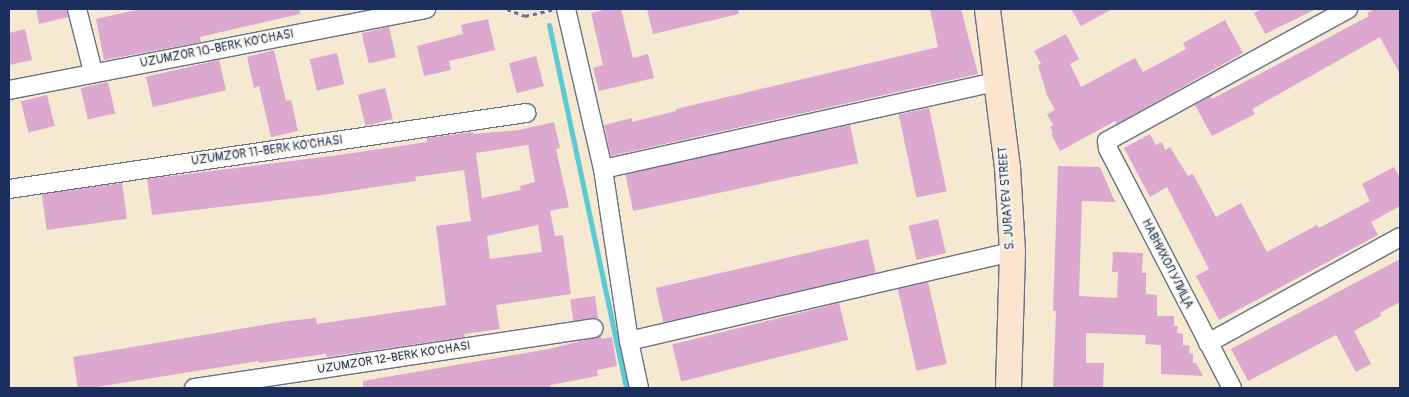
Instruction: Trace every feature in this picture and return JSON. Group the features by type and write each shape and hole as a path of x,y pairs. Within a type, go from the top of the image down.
{"street":[{"path":"77,9 93,72"},
{"name":"UZUMZOR 10-BERK KO'CHASI","path":"9,90 93,72 426,9"},
{"path":"566,9 604,169 629,341 639,388"},
{"name":"S. JURAYEV STREET","path":"988,9 1007,166 1012,252 1008,388"},
{"name":"НАВНИХОЛ УЛИЦА","path":"1232,388 1108,149 1109,138 1348,9"},
{"path":"604,169 997,82"},
{"name":"UZUMZOR 11-BERK KO'CHASI","path":"9,189 526,113"},
{"path":"1208,343 1400,237"},
{"path":"629,341 1012,252"},
{"name":"UZUMZOR 12-BERK KO'CHASI","path":"194,388 594,328"}],"path":[{"path":"507,9 525,16 546,12"}],"building":[{"path":"36,9 67,9 68,17 39,24"},
{"path":"141,9 299,9 300,14 200,37 201,42 104,60 96,19"},
{"path":"608,9 621,9 633,58 648,54 654,78 599,91 593,68 603,65 591,13"},
{"path":"647,9 738,9 739,14 653,34"},
{"path":"930,9 961,9 978,74 611,156 604,125 632,118 632,122 676,111 676,109 938,47"},
{"path":"1071,9 1112,9 1081,26"},
{"path":"1262,9 1316,9 1265,34 1254,13"},
{"path":"1375,9 1400,9 1400,74 1380,37 1252,109 1255,114 1212,136 1195,105 1211,96 1212,99 1326,39 1369,16 1367,13"},
{"path":"488,19 495,50 449,61 451,70 424,76 417,46 463,34 461,25"},
{"path":"1225,20 1243,53 1117,124 1115,121 1060,151 1051,134 1053,133 1050,127 1053,125 1047,114 1055,110 1047,95 1038,65 1041,64 1034,51 1066,34 1079,59 1070,64 1081,87 1135,58 1143,72 1186,49 1183,43"},
{"path":"389,27 396,57 369,64 362,33"},
{"path":"25,29 32,60 9,65 9,33"},
{"path":"274,50 286,101 291,100 298,131 271,137 259,86 254,88 247,57"},
{"path":"337,53 344,84 317,90 310,59"},
{"path":"536,56 544,86 517,93 509,63"},
{"path":"219,60 226,90 153,107 146,77"},
{"path":"108,82 115,113 88,119 81,88"},
{"path":"385,88 393,119 366,126 358,95"},
{"path":"47,95 55,126 29,133 21,102"},
{"path":"929,108 947,191 916,198 899,114"},
{"path":"554,122 560,148 556,149 569,207 550,211 555,236 563,235 571,294 496,305 500,329 464,334 465,337 326,357 326,354 259,363 259,361 90,388 78,388 73,357 287,321 316,318 317,324 446,305 436,226 471,221 464,170 415,177 416,181 322,195 152,215 147,179 339,155 427,142 427,138 473,132 473,134 519,130","holes":["528,145 535,182 520,186 521,190 482,198 476,153","538,225 542,252 490,259 487,236"]},
{"path":"850,125 858,163 633,211 625,173"},
{"path":"1150,134 1156,145 1162,142 1165,150 1170,147 1188,176 1193,174 1216,217 1241,203 1267,252 1317,225 1319,228 1370,201 1362,184 1394,167 1400,178 1400,206 1371,222 1378,235 1219,320 1196,276 1209,269 1167,187 1150,197 1124,148"},
{"path":"1058,166 1100,167 1115,202 1082,201 1079,296 1117,298 1118,272 1112,272 1113,252 1143,253 1142,273 1146,273 1146,294 1157,295 1157,316 1174,316 1174,326 1178,326 1177,333 1183,334 1183,345 1190,346 1189,353 1193,354 1193,363 1196,363 1203,376 1161,374 1161,345 1145,344 1146,335 1086,333 1086,363 1104,363 1103,388 1053,388 1056,311 1053,311"},
{"path":"122,183 127,219 47,230 42,194"},
{"path":"938,219 946,253 917,260 909,226"},
{"path":"868,239 876,273 663,322 656,288"},
{"path":"1400,259 1400,302 1380,313 1381,316 1354,331 1371,364 1356,372 1336,335 1248,381 1231,349"},
{"path":"928,282 947,364 917,371 898,289"},
{"path":"595,296 598,318 573,321 570,299"},
{"path":"839,303 848,340 681,381 672,345"},
{"path":"601,336 601,339 612,337 617,366 597,370 598,376 550,385 551,388 363,388 363,381 549,349"}],"waterway":[{"path":"549,25 626,388"}]}
